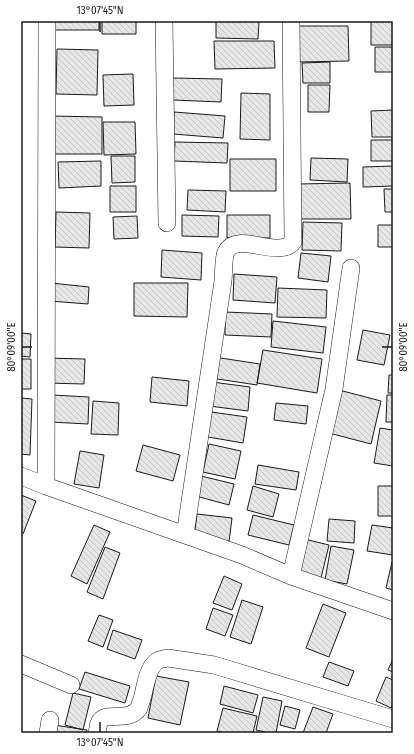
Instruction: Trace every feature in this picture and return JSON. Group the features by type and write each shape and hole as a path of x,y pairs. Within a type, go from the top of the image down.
{"street":[{"path":"46,486 47,21"},
{"path":"164,21 167,223"},
{"path":"185,535 222,288 226,251 236,244 281,248 290,245 293,242 291,21"},
{"path":"291,576 334,388 351,268"},
{"path":"21,476 242,555 291,576 393,611"},
{"path":"97,733 99,722 103,719 111,716 119,717 132,715 139,707 150,669 156,661 168,658 214,665 393,719"},
{"path":"21,664 72,685"}],"building":[{"path":"51,21 99,21 99,30 51,30"},
{"path":"102,21 136,21 136,34 102,34"},
{"path":"216,21 259,21 258,39 216,38"},
{"path":"371,21 393,21 393,45 371,45"},
{"path":"299,26 348,26 349,61 299,62"},
{"path":"214,41 274,41 275,68 215,69"},
{"path":"375,47 393,47 393,72 375,72"},
{"path":"57,49 98,50 97,95 56,94"},
{"path":"330,62 330,83 303,83 302,63"},
{"path":"133,74 134,105 104,106 103,75"},
{"path":"173,78 222,79 221,102 173,100"},
{"path":"308,85 330,85 329,112 308,112"},
{"path":"241,93 270,94 270,140 240,139"},
{"path":"393,110 393,137 372,137 371,111"},
{"path":"174,112 225,116 223,138 173,134"},
{"path":"51,116 102,117 102,154 51,154"},
{"path":"103,122 135,122 136,154 104,155"},
{"path":"371,140 393,140 393,161 371,161"},
{"path":"175,142 228,143 227,163 174,161"},
{"path":"111,156 135,156 135,182 112,183"},
{"path":"311,158 348,159 347,182 310,180"},
{"path":"230,159 276,159 276,191 230,191"},
{"path":"101,161 101,186 59,188 58,162"},
{"path":"393,166 393,186 363,187 363,167"},
{"path":"350,183 351,219 299,219 298,184"},
{"path":"110,186 136,186 136,212 110,212"},
{"path":"384,189 393,189 393,212 385,212"},
{"path":"188,190 226,191 225,212 187,210"},
{"path":"56,212 90,213 89,248 55,247"},
{"path":"182,215 219,216 218,237 182,236"},
{"path":"227,215 270,215 270,238 227,238"},
{"path":"137,216 138,238 114,239 113,217"},
{"path":"303,222 342,223 341,251 302,250"},
{"path":"378,225 393,225 393,247 378,247"},
{"path":"162,250 202,253 201,280 161,277"},
{"path":"301,253 331,256 328,282 298,278"},
{"path":"234,274 277,277 275,303 233,300"},
{"path":"51,283 89,287 88,304 50,301"},
{"path":"134,283 188,283 187,317 134,316"},
{"path":"278,288 327,290 326,318 277,317"},
{"path":"225,312 272,314 271,337 225,335"},
{"path":"273,321 326,327 323,353 271,347"},
{"path":"363,330 390,335 384,365 357,360"},
{"path":"21,333 31,334 30,357 21,356"},
{"path":"263,350 322,359 317,393 257,383"},
{"path":"214,357 260,364 257,385 211,378"},
{"path":"47,358 85,359 84,384 47,383"},
{"path":"21,359 31,359 31,389 21,389"},
{"path":"389,375 393,375 393,393 388,393"},
{"path":"152,377 189,381 187,406 150,402"},
{"path":"212,382 250,387 248,411 209,406"},
{"path":"339,390 381,401 371,444 329,433"},
{"path":"52,395 89,397 88,424 50,422"},
{"path":"387,395 393,395 393,422 386,422"},
{"path":"21,398 32,399 30,455 21,454"},
{"path":"93,401 119,403 118,435 91,434"},
{"path":"276,403 308,406 306,424 274,420"},
{"path":"211,412 247,417 243,443 208,437"},
{"path":"380,428 393,430 393,466 374,463"},
{"path":"209,444 241,451 235,479 203,472"},
{"path":"143,445 180,455 173,481 136,471"},
{"path":"80,451 104,455 99,488 74,484"},
{"path":"258,465 299,472 296,490 255,484"},
{"path":"197,475 234,484 229,505 192,495"},
{"path":"253,486 279,494 273,517 247,510"},
{"path":"378,486 393,486 393,516 378,516"},
{"path":"21,495 36,501 23,534 21,533"},
{"path":"197,514 232,518 229,542 194,538"},
{"path":"253,515 294,525 289,545 248,535"},
{"path":"329,519 355,521 354,543 327,541"},
{"path":"94,525 110,532 87,584 71,576"},
{"path":"372,525 393,528 393,555 367,551"},
{"path":"304,539 329,545 321,578 296,572"},
{"path":"331,546 354,550 347,584 325,580"},
{"path":"105,547 120,553 103,599 87,592"},
{"path":"392,562 393,563 393,590 386,588"},
{"path":"224,576 242,584 232,610 213,603"},
{"path":"242,600 263,607 251,644 230,637"},
{"path":"323,604 346,613 329,657 306,648"},
{"path":"213,608 233,615 225,636 206,629"},
{"path":"99,615 113,620 103,647 88,641"},
{"path":"113,630 142,640 135,659 107,649"},
{"path":"393,659 393,672 388,670"},
{"path":"329,662 354,671 348,686 323,677"},
{"path":"85,672 130,686 125,703 79,689"},
{"path":"156,676 189,682 180,725 148,718"},
{"path":"386,677 393,680 393,702 391,708 376,701"},
{"path":"224,686 258,695 253,713 220,704"},
{"path":"73,693 91,697 83,730 65,725"},
{"path":"263,697 282,701 276,733 256,730"},
{"path":"285,706 300,710 295,729 280,725"},
{"path":"313,707 333,714 326,733 303,733"},
{"path":"223,708 257,716 253,733 225,733 217,731"},
{"path":"54,725 87,730 86,733 52,733"}]}
